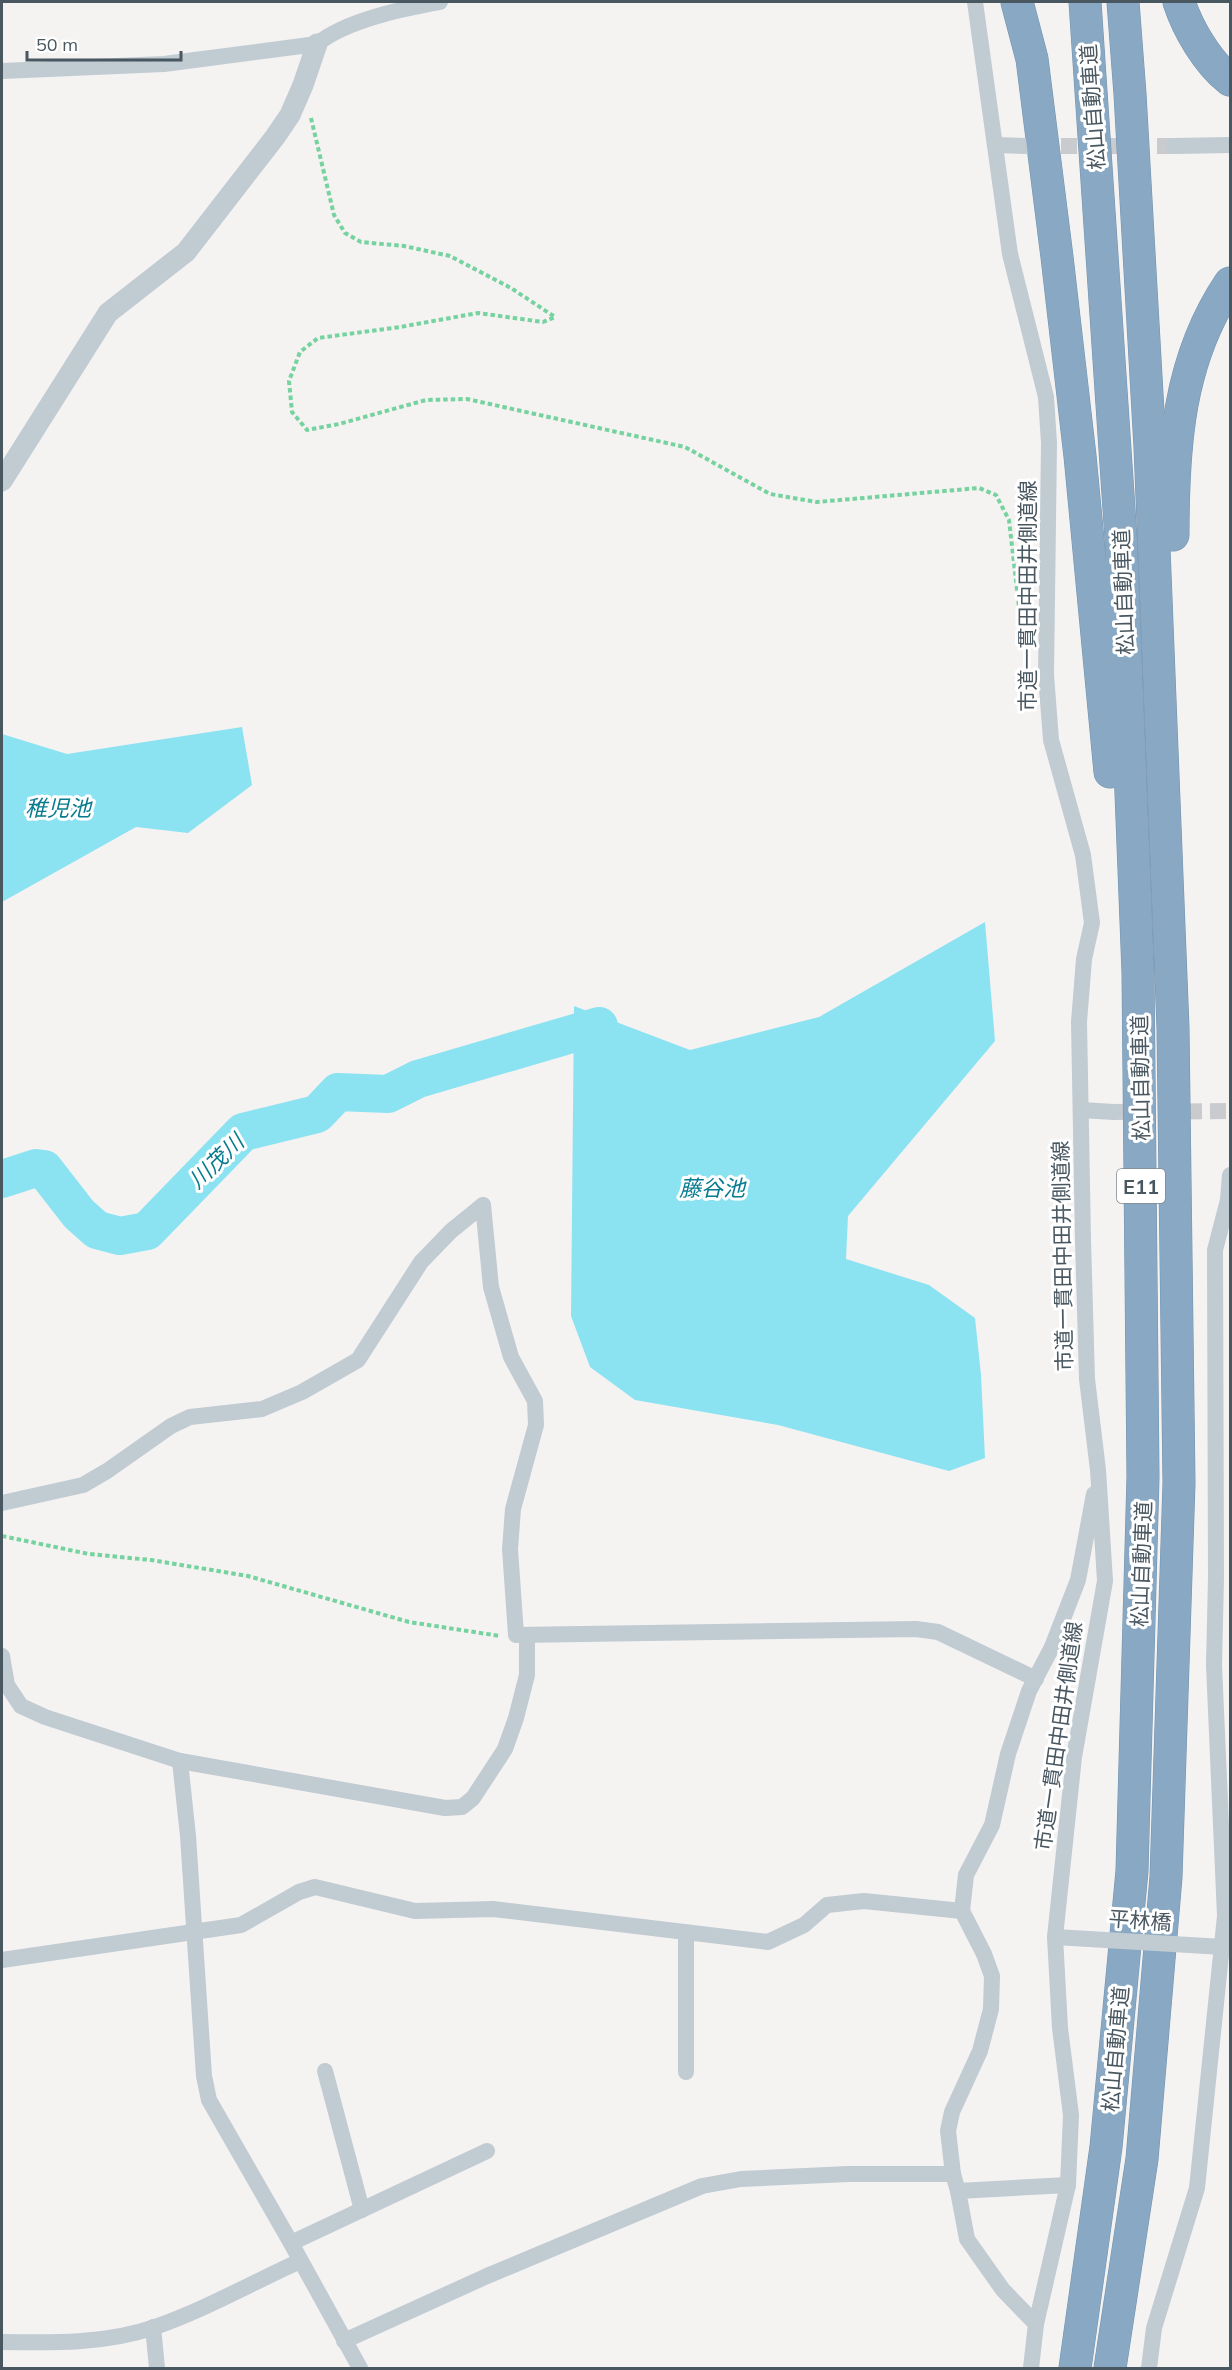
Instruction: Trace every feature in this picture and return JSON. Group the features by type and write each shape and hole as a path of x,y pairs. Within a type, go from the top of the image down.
{"highway":[{"path":"1017,2 1032,59 1060,281 1081,468 1141,1083"},
{"name":"松山自動車道","path":"1075,2368 1106,2147 1132,1871 1143,1477 1141,1083 1121,539 1085,2"},
{"name":"松山自動車道","path":"1110,2368 1142,2159 1166,1878 1179,1482 1173,1028 1150,447 1123,2"},
{"path":"1179,2 1184,18 1202,46 1230,80"},
{"path":"1173,1028 1173,501 1176,436 1185,385 1202,337 1230,283"}],"street":[{"path":"2,71 164,64 317,44 338,31 400,10 440,2"},
{"name":"市道一貫田中田井側道線","path":"975,2 1010,254 1046,397 1049,443 1046,675 1051,740 1083,855 1092,923 1084,959 1079,1022 1087,1379 1098,1470 1105,1581 1074,1757 1055,1937 1060,2028 1071,2115 1068,2185 1036,2324 1031,2368"},
{"path":"2,481 108,313 186,252 285,123 303,85 317,44"},
{"path":"995,145 1027,146"},
{"path":"1174,146 1230,145"},
{"path":"1081,1110 1114,1112"},
{"path":"1149,2368 1154,2328 1197,2188 1226,1952 1214,1665 1215,1250 1229,1200 1230,1175"},
{"path":"2,1503 83,1485 107,1472 171,1426 190,1418 262,1409 302,1392 358,1360 421,1262 451,1231 483,1205 490,1287 511,1357 536,1401 536,1425 513,1509 510,1549 527,1675 505,1749 473,1798 462,1807 446,1808 180,1761 45,1717 21,1706 7,1685 2,1656"},
{"path":"1036,2324 1003,2290 967,2239 953,2174 948,2132 952,2112 980,2051 992,2009 992,1976 984,1954 962,1911 966,1875 992,1825 1008,1754 1029,1691 1052,1647 1077,1580 1098,1470"},
{"path":"521,1635 916,1629 938,1632 1036,1679"},
{"path":"180,1761 188,1836 204,2076 209,2100 360,2368"},
{"path":"2,1960 240,1925 299,1892 315,1887 416,1911 493,1909 686,1934 768,1942 804,1925 827,1905 844,1902 864,1901 962,1911"},
{"path":"686,1934 686,2072"},
{"name":"平林橋","path":"1055,1937 1226,1952"},
{"path":"325,2071 362,2210"},
{"path":"291,2243 487,2151"},
{"path":"344,2341 487,2276 702,2186 741,2179 848,2174 953,2174"},
{"path":"958,2191 1068,2185"},
{"path":"2,2342 79,2342 153,2327 223,2299 300,2261"},
{"path":"153,2327 157,2368"}],"path":[{"path":"303,85 334,215 345,233 361,242 404,246 450,256 511,288 555,317 543,322 478,313 318,338 300,352 289,381 292,412 307,429 339,424 426,400 467,399 685,447 771,494 817,502 979,488 996,495 1009,520 1022,633 1046,675"},
{"path":"2,1536 89,1554 151,1560 248,1576 409,1622 507,1637 521,1635"}],"water":[{"name":"稚児池","path":"242,727 252,785 188,833 136,827 2,902 2,734 67,754"},
{"name":"藤谷池","path":"985,922 995,1041 848,1216 846,1259 929,1285 975,1318 981,1375 985,1458 949,1471 778,1425 635,1400 590,1367 571,1316 574,1006 690,1050 819,1017"}],"waterway":[{"name":"川茂川","path":"2,1179 36,1168 44,1169 79,1214 97,1230 120,1236 147,1231 243,1132 317,1114 338,1092 388,1094 418,1079 599,1026"}],"tunnel":[{"path":"1037,146 1174,146"},
{"path":"1114,1112 1230,1111"}]}
